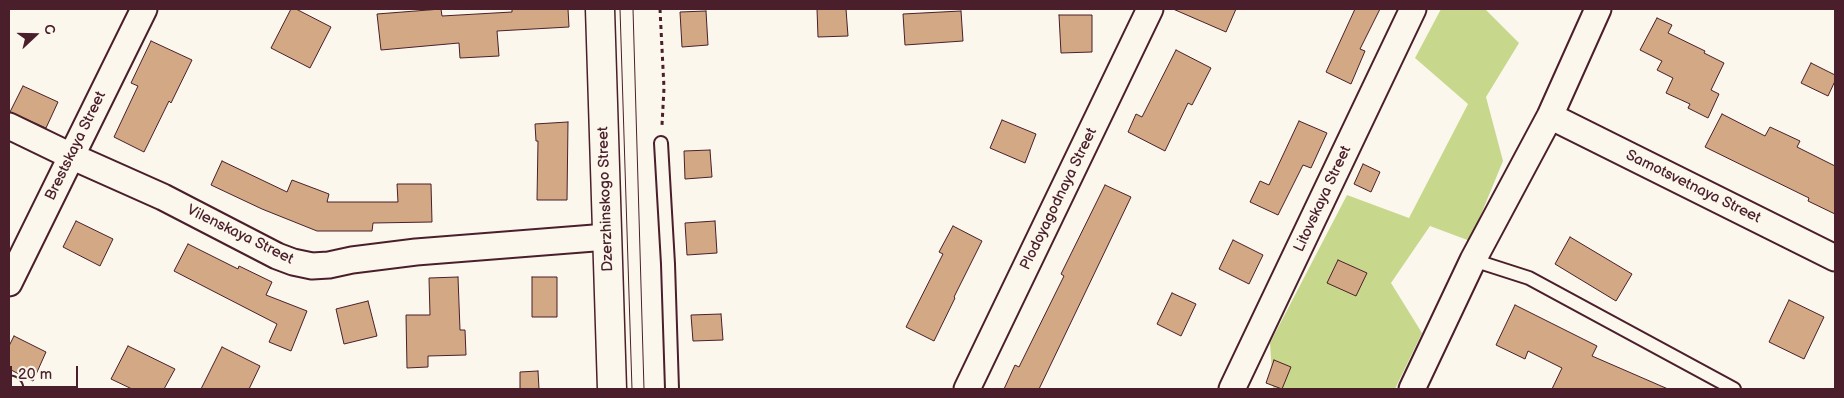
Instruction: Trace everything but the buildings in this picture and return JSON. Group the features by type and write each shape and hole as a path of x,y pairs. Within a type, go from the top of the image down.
{"main road":[{"name":"Dzerzhinskogo Street","path":"600,9 612,389"}],"street":[{"name":"Brestskaya Street","path":"9,283 144,9"},
{"name":"Plodoyagodnaya Street","path":"967,389 1150,9"},
{"name":"Litovskaya Street","path":"1232,389 1413,9"},
{"path":"1412,389 1473,260 1550,116 1598,9"},
{"name":"Samotsvetnaya Street","path":"1550,116 1835,258"},
{"name":"Vilenskaya Street","path":"9,126 163,197 277,256 312,266 328,266 352,260 416,252 608,237"}],"lane":[{"path":"661,143 668,264 672,389"},
{"path":"1473,260 1529,278 1734,389"}],"path":[{"path":"660,10 664,88 661,143"}],"green space":[{"path":"1441,9 1485,9 1519,43 1486,97 1503,161 1470,241 1430,226 1391,283 1422,333 1395,389 1273,389 1270,343 1347,195 1409,218 1468,104 1415,58"}],"tram line":[{"path":"620,9 632,389"},
{"path":"633,9 644,389"}]}
